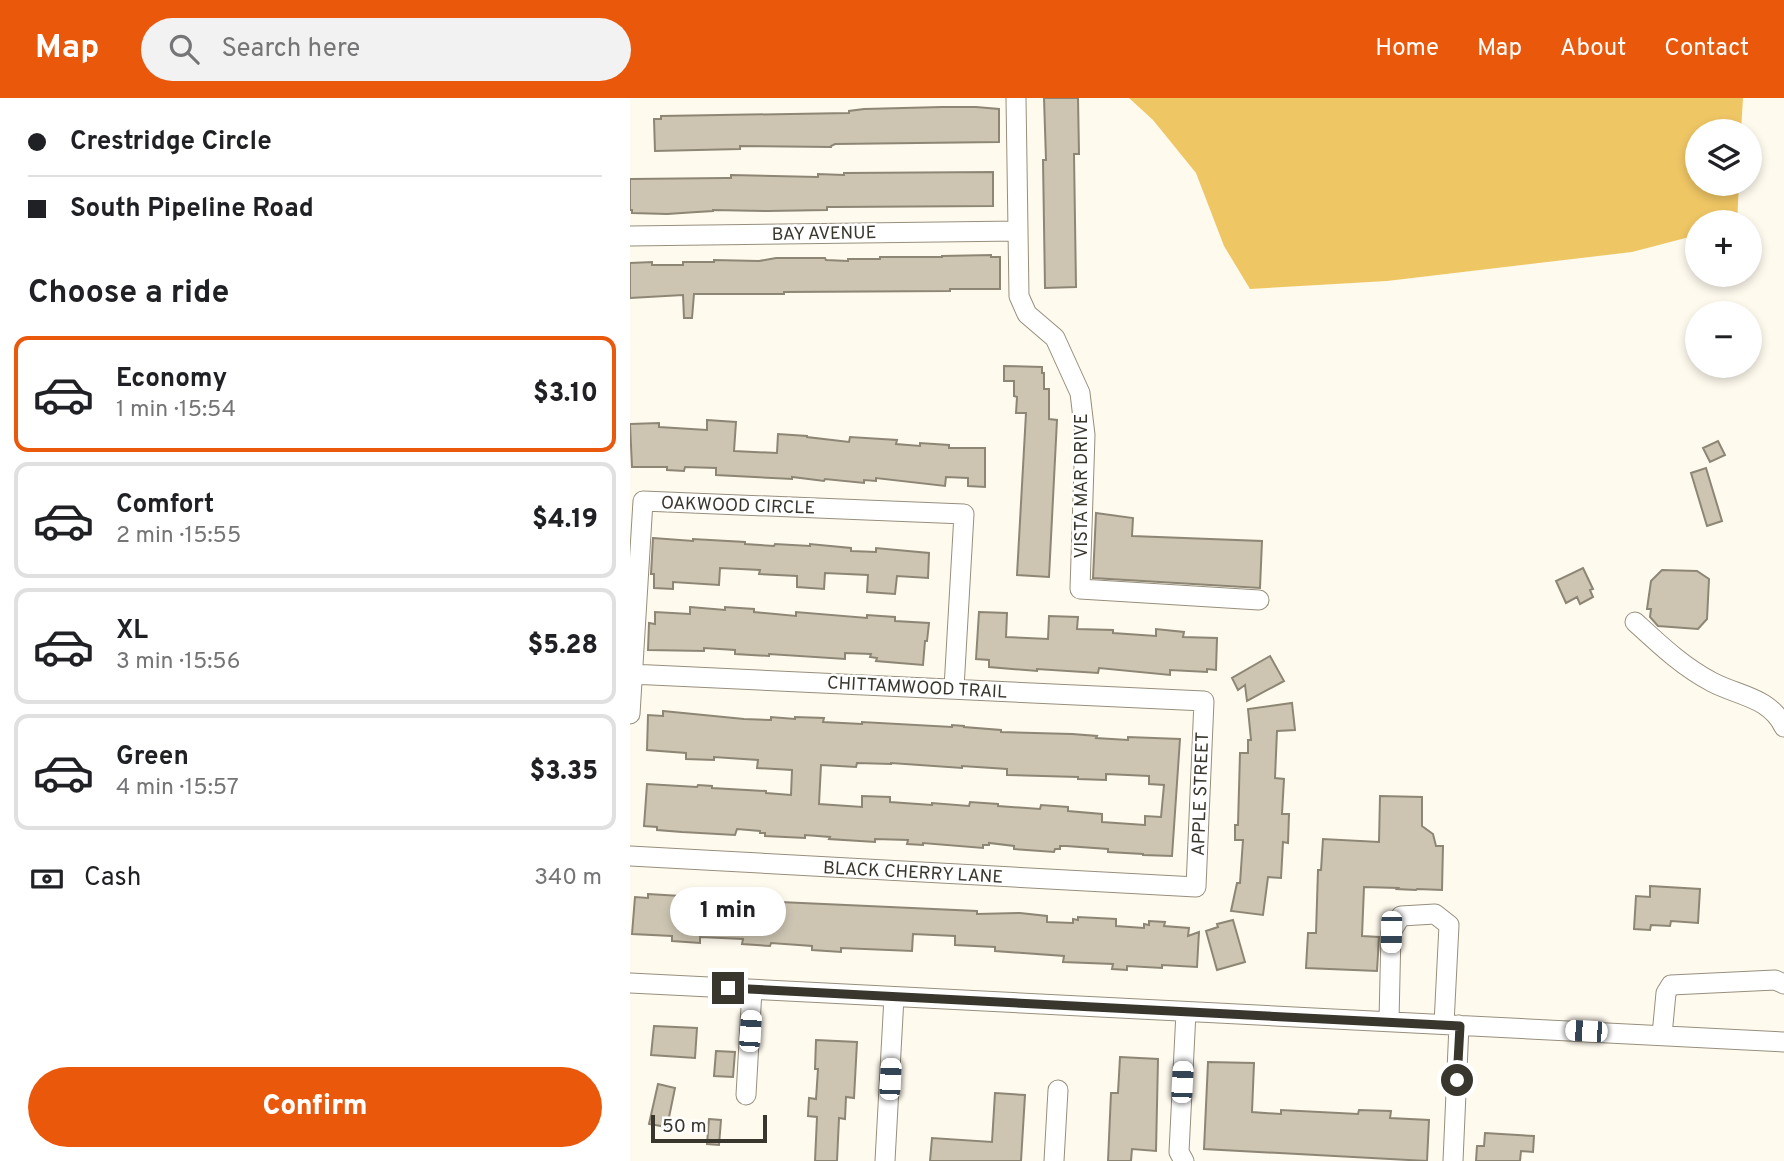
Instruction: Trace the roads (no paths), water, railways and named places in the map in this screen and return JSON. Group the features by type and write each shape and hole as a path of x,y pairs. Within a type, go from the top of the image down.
{"street":[{"name":"VISTA MAR DRIVE","path":"1016,98 1019,296 1027,314 1055,338 1080,393 1085,435 1080,589 1259,600"},
{"name":"BAY AVENUE","path":"630,236 1018,231"},
{"name":"OAKWOOD CIRCLE","path":"631,674 643,501 964,514 954,688"},
{"path":"1635,622 1667,652 1713,683 1754,698 1779,715 1784,727"},
{"name":"CHITTAMWOOD TRAIL","path":"631,674 1204,701"},
{"path":"630,714 631,674"},
{"name":"APPLE STREET","path":"1196,887 1204,701"},
{"name":"BLACK CHERRY LANE","path":"630,856 1196,887"},
{"path":"1389,1021 1391,932 1401,916 1435,914 1449,925 1453,1161"},
{"path":"1662,1035 1667,993 1671,985 1783,980"},
{"path":"630,983 1784,1042"},
{"path":"746,1095 752,990"},
{"path":"886,1161 894,997"},
{"path":"1184,1161 1179,1153 1186,1012"},
{"path":"1054,1161 1058,1090"}]}
